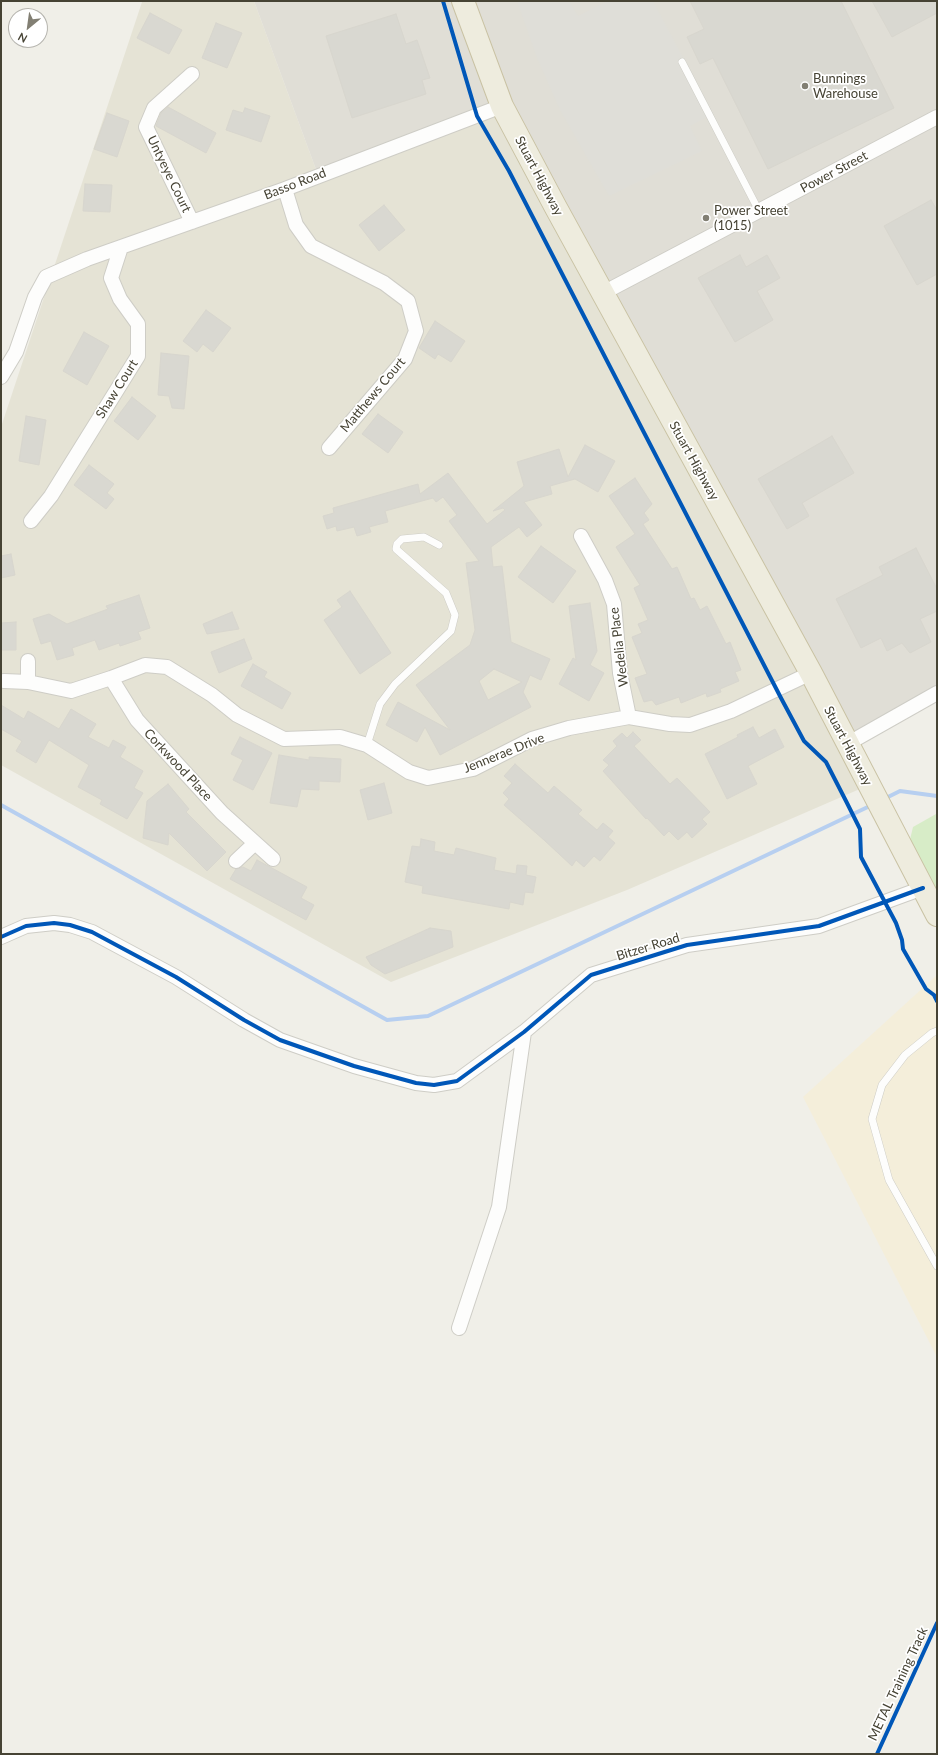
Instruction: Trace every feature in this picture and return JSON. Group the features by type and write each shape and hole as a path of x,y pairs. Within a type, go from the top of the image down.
{"highway":[{"name":"Stuart Highway","path":"463,1 502,106 811,673 937,915"}],"street":[{"name":"Untyeye Court","path":"192,74 154,108 146,127 192,222"},
{"name":"Basso Road","path":"1,377 16,352 35,297 46,276 87,259 285,189 502,106"},
{"name":"Power Street","path":"603,293 937,117"},
{"name":"Matthews Court","path":"285,189 296,225 311,246 384,283 408,301 416,331 406,359 329,448"},
{"name":"Shaw Court","path":"31,521 51,496 138,356 138,324 120,299 111,278 121,247"},
{"name":"Wedelia Place","path":"581,536 605,580 614,604 620,673 629,717"},
{"path":"28,661 28,682"},
{"name":"Jennerae Drive","path":"4,681 28,682 71,691 145,665 167,667 206,691 237,715 284,739 340,737 367,745 409,772 428,778 473,769 532,739 569,728 629,717 670,724 690,725 731,711 811,673"},
{"name":"Corkwood Place","path":"111,678 136,720 222,813 273,859"},
{"path":"847,744 937,694"},
{"path":"236,861 255,843"},
{"name":"Bitzer Road","path":"1,937 26,926 54,923 70,925 92,932 176,977 244,1020 280,1040 316,1054 416,1083 434,1085 457,1081 524,1032 591,975 686,945 819,926 923,888"},
{"path":"459,1328 499,1207 524,1032"}],"lane":[{"path":"682,62 759,211"},
{"path":"367,745 380,704 395,684 451,630 455,615 446,593 396,549 397,544 402,539 424,537 439,545"},
{"path":"937,1031 932,1033 905,1055 882,1085 872,1119 889,1180 937,1266"}],"shaded area":[{"path":"254,1 318,175 502,106 869,785 627,890 391,982 1,765 1,427 142,2"},
{"path":"254,1 937,1 937,693 847,744 502,106 318,175"},
{"path":"517,1 569,1 578,16 608,1 653,1 713,114 690,126 702,151 609,196 560,110 537,58"},
{"path":"937,975 937,1357 803,1097"}],"green space":[{"path":"936,814 937,915 906,856 913,827"}],"building":[{"name":"Bunnings Warehouse","path":"690,1 841,1 894,108 768,169 713,58 700,64 687,37 704,29"},
{"path":"872,1 937,1 937,13 892,37"},
{"path":"150,13 182,30 169,54 137,38"},
{"path":"396,14 406,44 417,40 430,78 422,80 426,94 352,118 326,36"},
{"path":"216,23 242,33 227,68 202,58"},
{"path":"168,107 216,133 206,153 156,126 161,113"},
{"path":"245,108 270,116 261,142 226,130 233,110 243,113"},
{"path":"107,113 129,121 117,157 94,149"},
{"path":"85,184 112,185 110,212 83,211"},
{"path":"931,200 937,210 937,274 917,285 884,226"},
{"path":"384,205 405,230 379,251 359,225"},
{"path":"740,255 746,267 767,255 780,278 757,291 773,320 735,342 698,278"},
{"path":"206,310 231,328 213,352 203,344 197,352 183,341"},
{"path":"435,321 465,341 451,362 438,354 435,359 419,348"},
{"path":"84,332 109,346 87,385 63,371"},
{"path":"161,353 189,356 184,409 172,408 169,396 158,395"},
{"path":"132,397 156,416 138,440 114,421"},
{"path":"378,414 403,432 388,453 362,434"},
{"path":"26,416 46,420 39,465 19,461"},
{"path":"832,436 854,473 802,503 809,516 787,529 758,479"},
{"path":"585,445 615,461 598,492 575,479 550,486 552,494 524,502 542,525 527,537 519,527 491,547 493,567 502,566 511,642 550,659 541,680 530,675 523,692 531,707 440,755 425,727 417,742 386,725 398,702 450,730 416,685 470,645 475,630 466,563 479,561 449,521 457,515 443,497 436,502 433,498 385,511 388,522 369,527 371,532 357,536 354,527 337,531 336,526 327,529 323,516 334,513 333,508 418,484 420,494 448,473 487,524 505,510 503,508 493,511 524,486 517,462 559,449 568,477","holes":["494,669 522,682 488,700 479,681"]},
{"path":"89,465 114,484 107,493 114,499 106,509 74,485"},
{"path":"635,478 652,504 644,513 649,520 643,524 672,569 677,567 691,599 694,598 700,610 707,606 726,644 730,642 741,670 735,672 739,681 720,689 721,692 707,697 706,693 681,703 679,697 656,705 652,700 644,702 635,678 647,674 632,637 642,633 638,624 648,620 634,588 640,585 616,547 635,534 609,496"},
{"path":"541,546 576,571 553,603 518,577"},
{"path":"916,548 937,589 937,611 920,619 931,642 910,653 902,643 887,651 881,638 861,648 836,599 883,575 879,567"},
{"path":"11,554 15,575 1,578 1,556"},
{"path":"350,591 391,653 360,674 324,620 342,607 337,600"},
{"path":"139,595 150,628 138,632 141,639 120,646 119,643 99,650 95,640 72,648 74,655 57,660 51,641 41,644 33,619 49,614 67,624 108,609 106,606"},
{"path":"590,603 597,651 590,665 604,673 589,701 559,684 573,658 576,660 569,606"},
{"path":"232,612 239,629 207,634 203,624"},
{"path":"16,622 16,650 1,650 1,623"},
{"path":"244,639 252,659 219,673 211,652"},
{"path":"253,664 267,672 264,677 291,693 282,709 241,686"},
{"path":"1,705 24,719 28,711 59,729 71,709 96,724 88,737 109,748 113,740 126,747 120,757 143,771 134,788 143,793 127,819 100,804 102,800 78,787 89,765 49,740 36,763 16,751 22,741 1,729"},
{"path":"753,727 759,738 775,729 784,747 748,766 757,784 727,799 705,754 738,737 737,735"},
{"path":"633,732 641,740 634,746 670,784 677,778 710,812 702,819 707,824 692,838 687,832 678,840 669,831 664,836 647,818 646,819 603,771 609,765 603,760 617,746 613,741 622,733 627,738"},
{"path":"240,737 272,753 253,790 233,780 243,760 231,754"},
{"path":"279,755 309,760 309,757 341,759 340,782 319,781 319,790 301,789 297,807 270,803"},
{"path":"515,764 548,793 554,786 582,810 578,814 597,830 603,823 613,831 608,837 615,843 600,861 594,856 584,867 576,860 572,866 504,805 509,799 503,793 512,783 504,776"},
{"path":"384,783 392,813 368,820 360,790"},
{"path":"168,784 189,809 186,812 226,852 207,871 169,833 168,845 143,838 147,801"},
{"path":"421,839 435,842 434,851 454,855 456,848 496,858 494,870 516,874 517,865 527,866 526,875 536,877 533,893 525,892 523,905 510,902 509,909 422,893 423,886 405,882 412,846 420,847"},
{"path":"257,860 307,887 301,898 314,905 306,920 230,879 236,869 243,867 251,871"},
{"path":"430,928 451,931 453,947 385,974 371,965 366,957"}],"waterway":[{"path":"884,799 900,791 937,796"},
{"path":"1,805 387,1020 428,1016 872,805"}],"cycle path":[{"path":"443,1 477,116 509,171 804,741 826,762 860,829 861,857 896,923 902,940 903,949 926,989 934,995 937,1001"},
{"path":"1,937 26,926 54,923 70,925 92,932 176,977 244,1020 280,1040 354,1066 416,1083 434,1085 457,1081 524,1032 591,975 687,945 819,926 923,888"},
{"name":"METAL Training Track","path":"877,1754 937,1623"}],"place":[{"name":"Bunnings Warehouse","path":"805,86"},
{"name":"Power Street (1015)","path":"706,218"}]}
